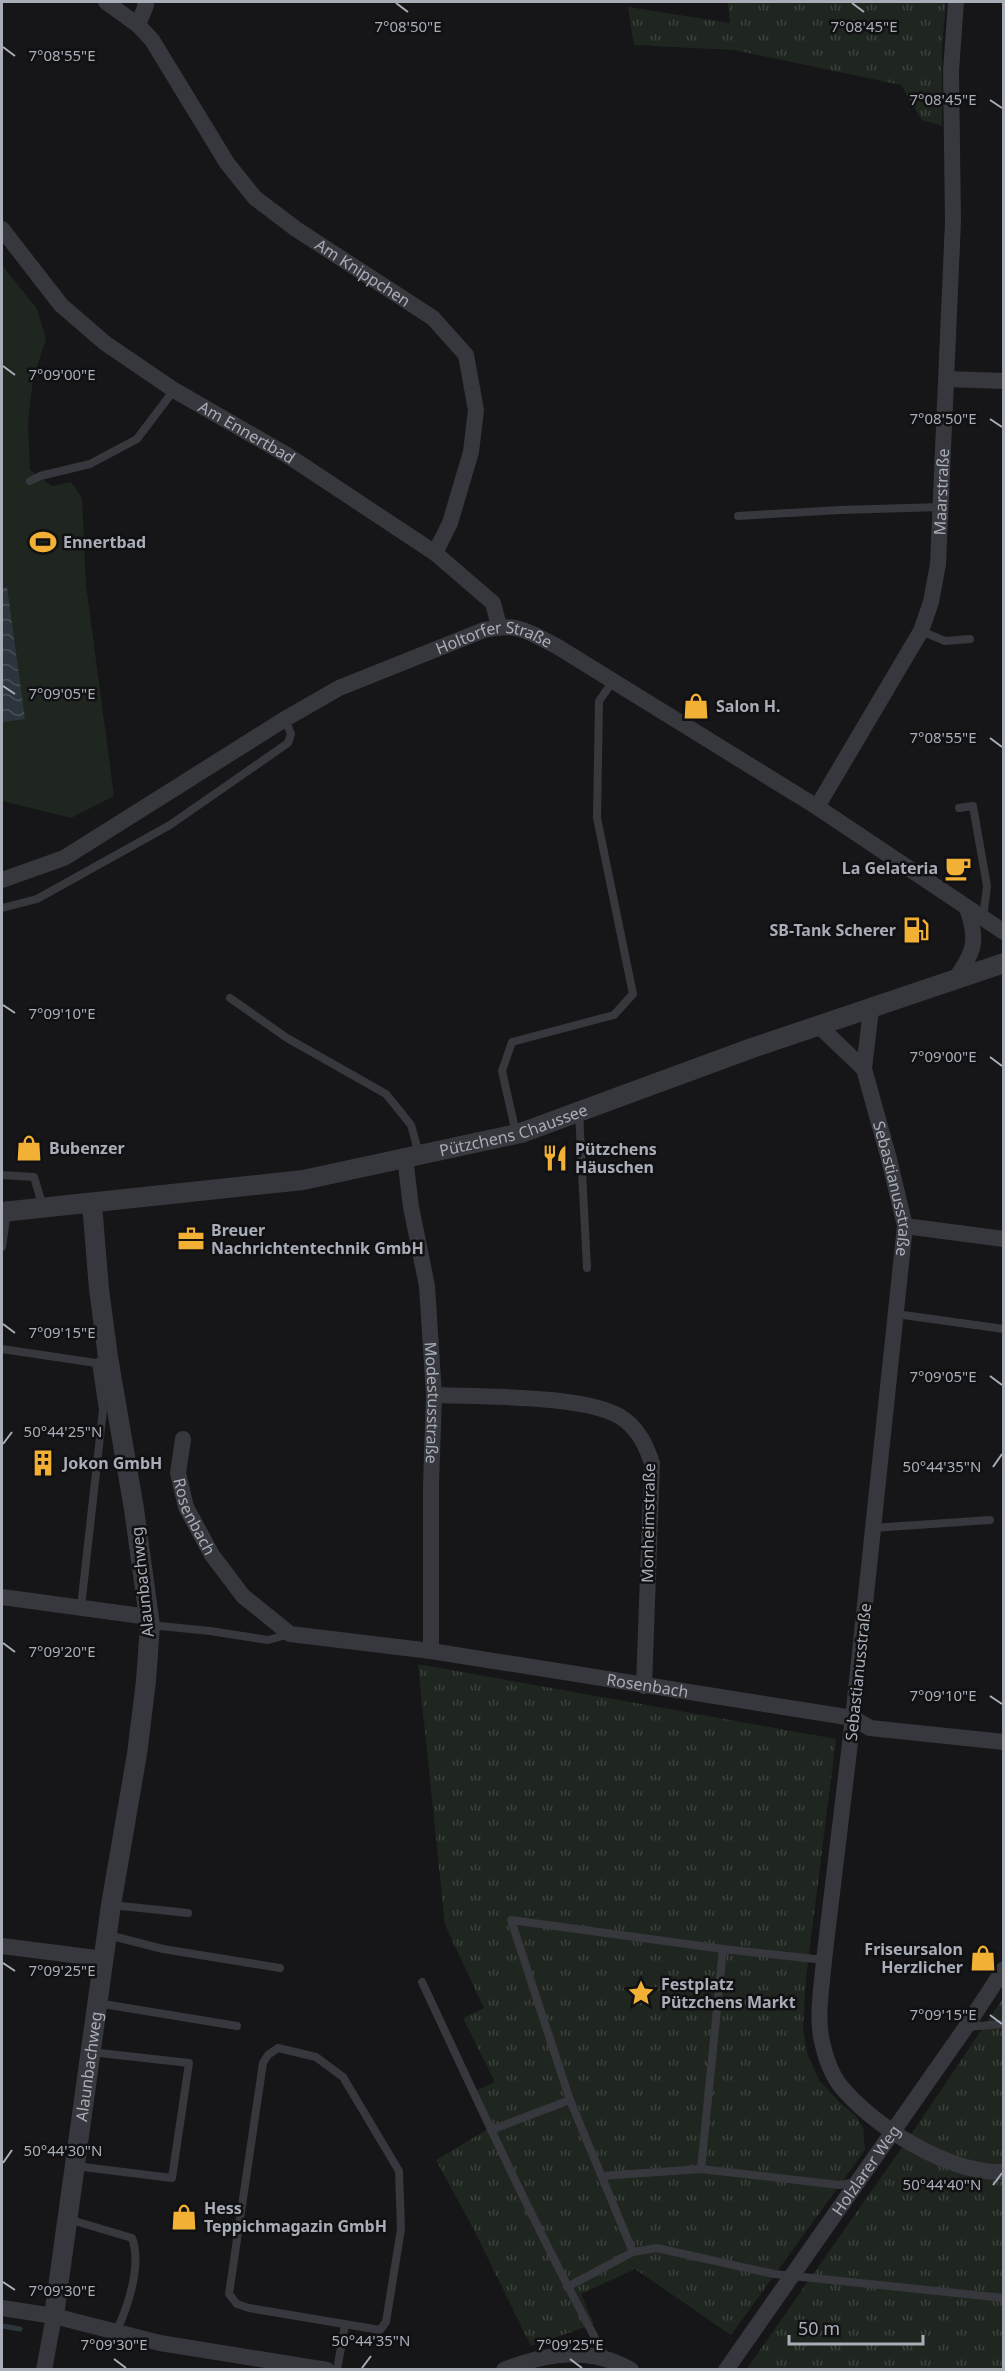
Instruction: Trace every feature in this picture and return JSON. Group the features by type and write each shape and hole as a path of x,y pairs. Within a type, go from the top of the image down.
{"street":[{"name":"Am Knippchen","path":"106,2 138,26 152,40 227,163 255,198 296,229 433,318 466,355 476,410 471,452 450,523 435,553"},
{"path":"138,26 145,2"},
{"name":"Maarstraße","path":"817,807 921,631 931,602 938,564 953,221 951,71 956,2"},
{"name":"Am Ennertbad","path":"2,228 61,305 105,343 174,390 287,455 435,553 493,603 499,626"},
{"path":"947,379 1004,381"},
{"name":"Holtorfer Straße","path":"2,880 64,858 285,719 339,688 499,626 517,627 531,633 613,681 817,807 1004,932"},
{"path":"956,978 970,959 975,942 967,908"},
{"name":"Pützchens Chaussee","path":"4,1212 303,1180 517,1134 752,1048 1004,963"},
{"name":"Sebastianusstraße","path":"871,1009 864,1069 905,1226 853,1718 824,1960 821,2040 838,2082 859,2106 892,2132 958,2166 987,2173 1004,2172"},
{"path":"819,1026 864,1069"},
{"name":"Modestusstraße","path":"412,1155 411,1207 427,1286 434,1395 431,1485 431,1651"},
{"name":"Alaunbachweg","path":"54,2316 111,1905 137,1754 146,1681 149,1621 134,1509 102,1360 92,1204"},
{"path":"905,1226 1004,1239"},
{"name":"Monheimstraße","path":"434,1395 567,1401 610,1410 636,1429 652,1463 644,1686"},
{"name":"Rosenbach","path":"183,1439 178,1473 186,1507 212,1555 243,1596 290,1634 431,1651 853,1718 870,1728 1004,1743"},
{"name":"Rosenbach","path":"2,1597 81,1607 149,1621"},
{"path":"2,1946 104,1959"},
{"name":"Holzlarer Weg","path":"726,2370 966,2027 1004,1969"},
{"path":"2,2308 54,2316 160,2343 327,2370"},
{"path":"44,2370 54,2316"},
{"path":"504,2370 529,2360 572,2353 606,2358 631,2370"}],"lane":[{"path":"30,481 40,476 90,464 137,439 174,390"},
{"path":"738,516 941,507"},
{"path":"921,631 945,641 970,639"},
{"path":"517,1134 502,1071 512,1042 614,1015 633,994 597,818 599,701 613,681"},
{"path":"2,908 37,898 185,815 288,743 291,734 285,719"},
{"path":"959,808 973,806 987,886 982,918"},
{"path":"230,998 287,1038 386,1094 411,1125 412,1155"},
{"path":"579,1112 587,1268"},
{"path":"2,1175 34,1177 43,1208"},
{"path":"2,1247 4,1212"},
{"path":"896,1314 1004,1329"},
{"path":"2,1348 102,1360 103,1410 81,1607"},
{"path":"873,1528 990,1520"},
{"name":"Rosenbach","path":"149,1621 268,1640 290,1634"},
{"path":"111,1905 188,1913"},
{"path":"633,2252 570,2100 511,1920 723,1949 824,1960"},
{"path":"108,1935 163,1949 280,1968"},
{"path":"701,2169 723,1949"},
{"path":"422,1982 567,2287 606,2358"},
{"path":"98,2003 237,2026"},
{"path":"966,2027 1004,2024"},
{"path":"278,2048 316,2057 343,2077 399,2171 401,2229 386,2322 380,2330 345,2325 249,2308 237,2304 229,2294 262,2063 278,2048"},
{"path":"75,2166 172,2178 189,2063 91,2052"},
{"path":"491,2130 570,2100"},
{"path":"602,2176 701,2169 839,2185 858,2182"},
{"path":"68,2219 132,2238 137,2251 127,2308 116,2332"},
{"path":"567,2287 633,2252 657,2247 774,2274 1004,2298"},
{"path":"337,2370 345,2325"}],"green space":[{"path":"728,2 946,2 942,46 942,126 922,120 901,85 734,50 634,45 628,7 730,23"},
{"name":"Ennertbad","path":"2,265 37,309 46,339 33,379 28,422 30,470 52,486 71,482 82,498 86,585 114,796 71,818 2,801"},
{"name":"Festplatz Pützchens Markt","path":"418,1664 836,1739 806,1978 803,2028 807,2053 819,2080 840,2103 855,2115 863,2127 865,2150 731,2335 635,2269 581,2294 594,2324 531,2346 474,2230 436,2160 493,2126 475,2091 495,2082 463,2018 484,2008 445,1925"},
{"path":"1003,1998 1003,2369 746,2370 910,2136"}],"water":[{"path":"7,587 25,719 2,722 2,588"}],"waterway":[{"path":"2,2326 20,2329"}],"place":[{"name":"Ennertbad","path":"43,542"},
{"name":"Salon H.","path":"696,706"},
{"name":"La Gelateria","path":"958,868"},
{"name":"SB-Tank Scherer","path":"916,930"},
{"name":"Bubenzer","path":"29,1148"},
{"name":"Pützchens Häuschen","path":"555,1158"},
{"name":"Breuer Nachrichtentechnik GmbH","path":"191,1239"},
{"name":"Jokon GmbH","path":"43,1463"},
{"name":"Friseursalon Herzlicher","path":"983,1958"},
{"name":"Festplatz Pützchens Markt","path":"641,1993"},
{"name":"Hess Teppichmagazin GmbH","path":"184,2217"}]}
